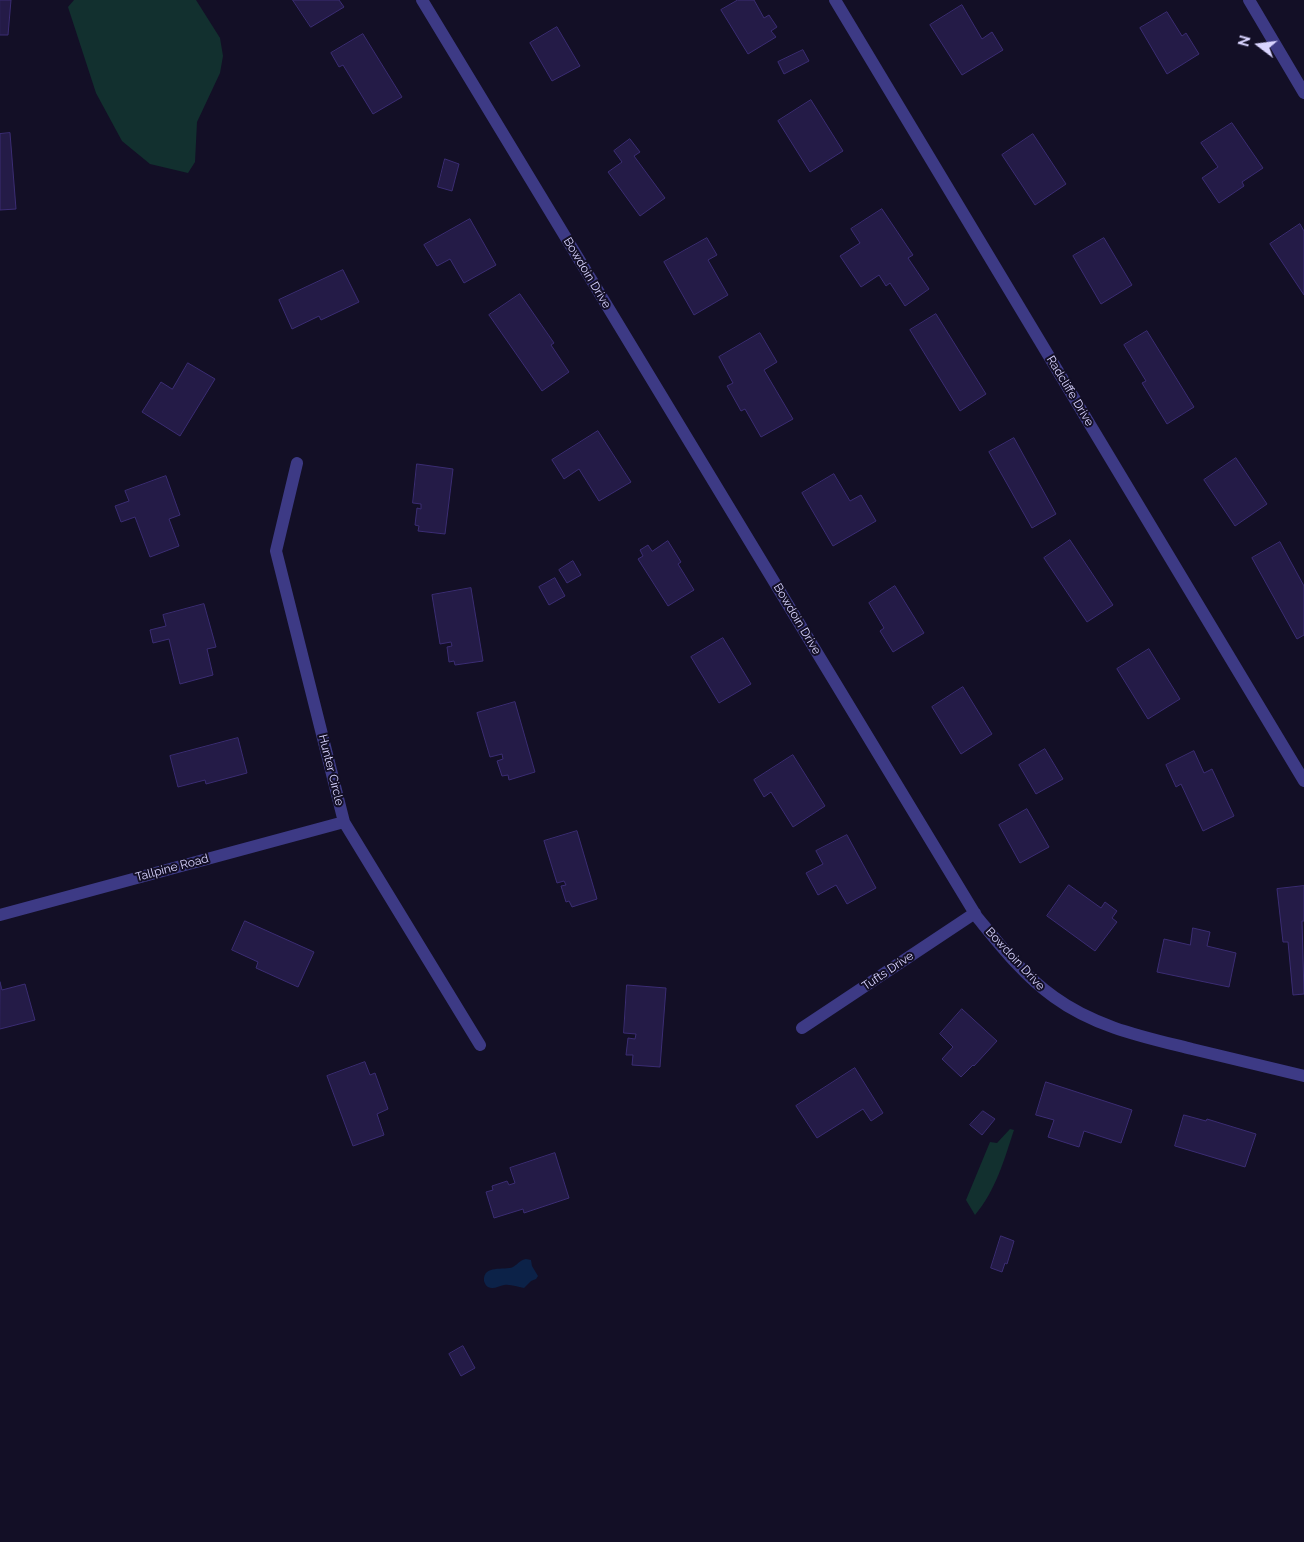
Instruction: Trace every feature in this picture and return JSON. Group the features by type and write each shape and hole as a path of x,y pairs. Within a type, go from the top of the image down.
{"street":[{"name":"Bowdoin Drive","path":"422,0 975,914 1000,945 1030,978 1055,998 1084,1016 1141,1037 1304,1076"},
{"name":"Radcliffe Drive","path":"835,0 1304,781"},
{"path":"1249,0 1304,93"},
{"name":"Hunter Circle","path":"297,464 276,551 344,822 480,1046"},
{"name":"Tallpine Road","path":"0,915 344,822"},
{"name":"Tufts Drive","path":"802,1028 975,914"}],"green space":[{"path":"74,0 196,0 220,38 223,56 220,73 197,122 195,162 188,173 150,164 122,141 96,93 68,7"},
{"path":"1010,1129 1014,1130 999,1174 989,1195 975,1215 966,1200 990,1142 997,1143"}],"water":[{"path":"526,1259 531,1260 538,1276 524,1288 507,1285 492,1288 486,1285 484,1281 485,1276 490,1270 513,1267"}],"building":[{"path":"0,0 11,0 8,35 0,35"},
{"path":"293,0 339,0 344,7 311,27"},
{"path":"738,0 754,0 764,18 769,15 777,27 771,31 776,37 748,54 721,10"},
{"path":"962,5 982,39 992,32 1003,50 962,75 930,25"},
{"path":"1167,12 1182,36 1186,33 1199,54 1167,74 1140,28"},
{"path":"557,27 580,66 552,81 530,43"},
{"path":"363,34 402,97 373,114 343,65 339,67 331,53"},
{"path":"803,50 809,61 784,74 778,62"},
{"path":"811,100 843,151 810,172 778,121"},
{"path":"1232,123 1263,168 1242,182 1244,186 1219,203 1202,178 1218,167 1201,143"},
{"path":"10,133 16,209 0,210 0,134"},
{"path":"1033,134 1066,184 1035,205 1002,155"},
{"path":"630,139 640,152 634,156 665,198 640,216 608,172 622,162 614,151"},
{"path":"445,159 459,164 452,191 438,187"},
{"path":"882,209 913,255 908,258 929,289 905,306 890,283 886,286 879,275 861,287 840,256 860,243 851,229"},
{"path":"470,219 496,265 464,283 450,259 437,266 424,245"},
{"path":"1300,224 1304,231 1304,295 1270,244"},
{"path":"707,238 717,255 708,260 728,295 694,315 664,262"},
{"path":"1104,238 1132,285 1101,304 1073,256"},
{"path":"343,270 359,302 321,320 319,316 292,329 279,300"},
{"path":"520,294 554,343 551,345 569,372 542,391 489,315"},
{"path":"936,314 986,394 960,411 910,330"},
{"path":"1147,331 1194,407 1167,424 1142,383 1146,381 1124,345"},
{"path":"760,333 777,362 764,370 793,419 761,437 745,409 741,411 727,386 733,383 719,357"},
{"path":"188,363 215,379 180,436 142,412 161,382 172,389"},
{"path":"598,431 631,482 599,501 579,469 564,479 552,460"},
{"path":"1014,438 1056,514 1032,528 989,452"},
{"path":"1236,458 1267,504 1235,526 1204,480"},
{"path":"417,464 453,469 445,534 418,531 419,526 415,525 417,508 421,509 421,504 413,503"},
{"path":"834,474 850,501 861,495 876,521 833,546 802,493"},
{"path":"166,476 180,515 169,519 179,546 150,557 135,517 121,522 115,506 129,501 125,491"},
{"path":"1070,540 1113,605 1087,622 1044,558"},
{"path":"668,541 681,562 678,564 694,590 668,606 638,559 643,556 640,550 648,545 652,551"},
{"path":"1280,542 1304,586 1304,635 1297,639 1252,558"},
{"path":"573,561 581,575 567,583 559,570"},
{"path":"555,578 565,596 549,605 539,587"},
{"path":"895,586 924,633 893,652 880,631 884,628 869,603"},
{"path":"471,588 483,661 455,665 454,661 449,662 447,647 452,646 451,642 440,644 432,595"},
{"path":"204,604 216,647 207,649 213,675 180,684 169,639 153,643 150,630 166,626 163,615"},
{"path":"723,638 751,684 719,703 691,657"},
{"path":"1149,649 1180,699 1148,719 1117,669"},
{"path":"963,687 992,734 961,754 932,707"},
{"path":"515,702 535,772 509,780 508,775 502,776 497,761 503,759 502,754 490,757 477,713"},
{"path":"238,738 247,773 206,784 205,780 178,787 170,756"},
{"path":"1045,749 1063,779 1036,794 1019,765"},
{"path":"1194,751 1204,773 1212,769 1234,816 1203,831 1181,784 1176,787 1166,765"},
{"path":"793,755 825,806 793,827 771,792 764,797 754,780"},
{"path":"1027,809 1049,847 1020,863 999,825"},
{"path":"577,831 597,899 572,907 569,901 566,902 561,886 566,885 564,881 557,883 544,841"},
{"path":"847,835 876,888 847,904 836,885 818,895 806,873 823,864 816,851"},
{"path":"1069,885 1101,908 1105,902 1117,911 1112,918 1117,922 1095,951 1047,916"},
{"path":"1304,886 1304,921 1302,921 1304,994 1293,995 1288,942 1283,942 1277,889"},
{"path":"245,921 314,952 298,987 256,968 258,962 232,950"},
{"path":"1193,928 1210,932 1207,946 1236,953 1229,987 1157,972 1164,939 1190,945"},
{"path":"0,982 2,990 25,984 35,1020 0,1029"},
{"path":"627,985 666,988 660,1067 632,1065 633,1055 626,1055 628,1038 635,1039 636,1034 624,1033"},
{"path":"962,1009 997,1041 961,1077 942,1059 953,1047 940,1034"},
{"path":"365,1062 370,1075 375,1073 388,1109 377,1114 384,1135 353,1146 327,1076"},
{"path":"855,1068 883,1113 871,1121 863,1109 817,1138 796,1106"},
{"path":"1046,1082 1132,1110 1121,1143 1084,1131 1079,1147 1048,1137 1054,1120 1036,1115"},
{"path":"983,1111 995,1119 982,1135 970,1125"},
{"path":"1184,1115 1206,1121 1207,1119 1256,1134 1245,1167 1175,1146"},
{"path":"555,1153 569,1198 524,1213 523,1209 494,1218 486,1192 493,1190 492,1186 507,1181 509,1185 515,1183 510,1168"},
{"path":"1001,1236 1014,1241 1007,1264 1005,1263 1002,1272 991,1268"},
{"path":"463,1346 475,1368 461,1376 449,1354"}]}
